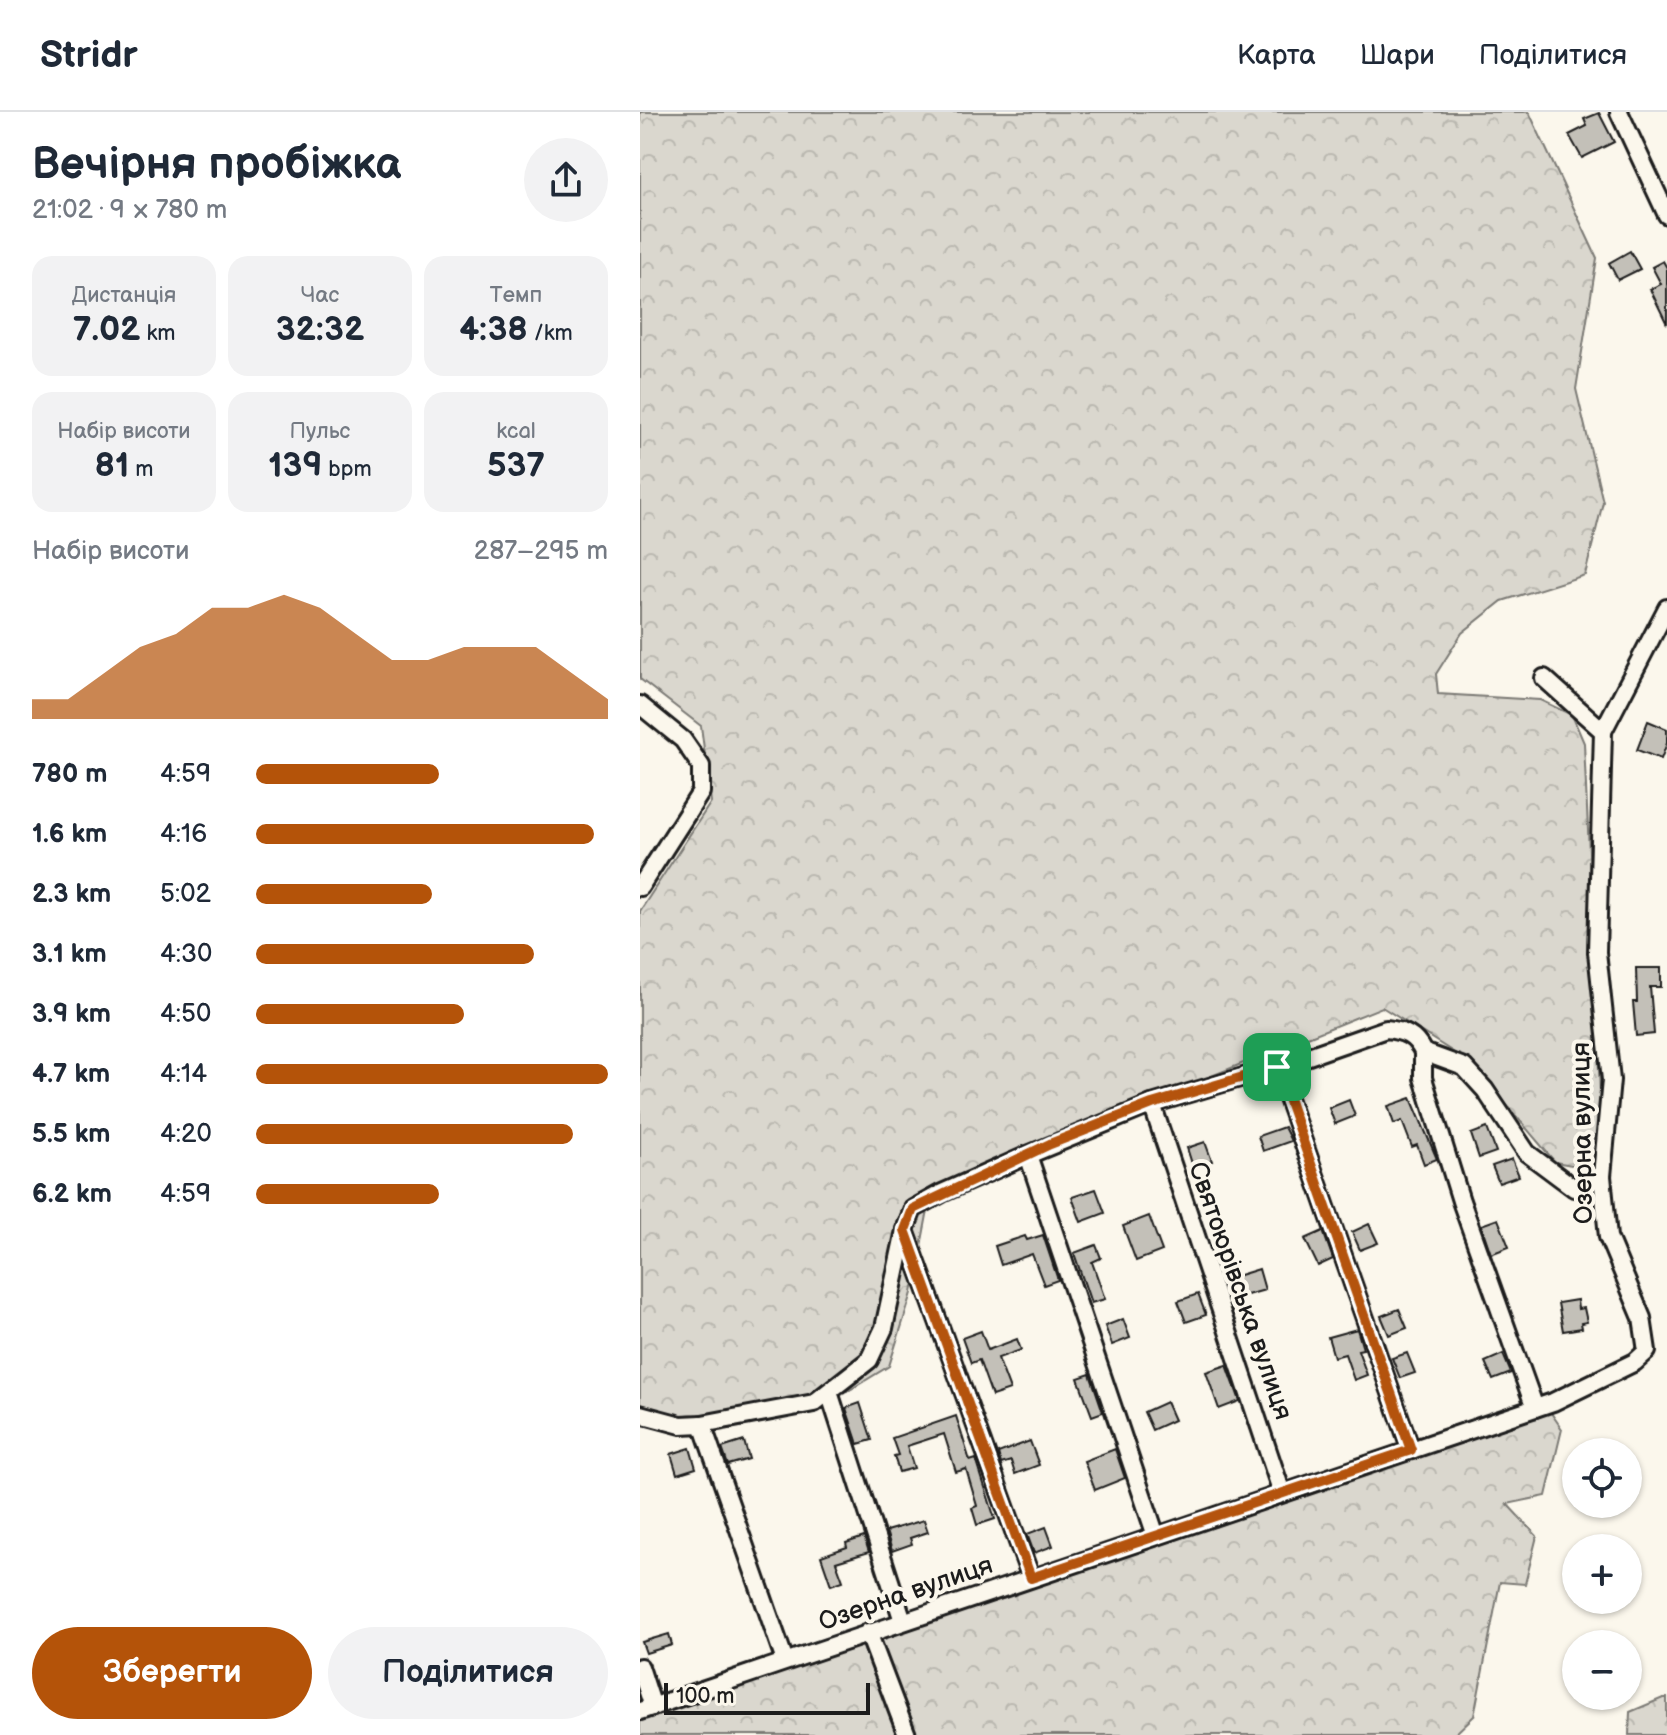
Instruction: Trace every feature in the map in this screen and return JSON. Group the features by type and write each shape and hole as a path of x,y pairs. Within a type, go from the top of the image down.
{"street":[{"path":"1619,112 1660,185 1667,215"},
{"path":"1544,678 1603,731 1667,608"},
{"path":"640,705 683,740 701,766 701,792 640,887"},
{"name":"Озерна вулиця","path":"647,1709 1535,1408 1635,1362 1647,1351 1642,1318 1608,1237 1602,1176 1611,1080 1597,952 1603,731"},
{"path":"640,1414 681,1425 702,1424 814,1403 869,1360 884,1328 905,1230 913,1209 1028,1155 1152,1104 1277,1067 1386,1029 1404,1031 1419,1042 1423,1052 1423,1078 1461,1201 1535,1408"},
{"path":"1423,1052 1464,1067 1485,1090 1527,1153 1556,1176 1574,1188 1602,1176"},
{"path":"1277,1067 1411,1450"},
{"name":"Святоюрівська вулиця","path":"1152,1104 1282,1493"},
{"path":"1028,1155 1156,1536"},
{"path":"905,1230 1031,1578"},
{"path":"829,1392 903,1621"},
{"path":"702,1424 785,1661"},
{"path":"868,1632 907,1735"},
{"path":"640,1667 647,1709"}],"green space":[{"path":"640,112 1529,112 1597,258 1576,389 1603,502 1585,575 1502,601 1462,633 1436,674 1438,694 1540,700 1572,715 1584,743 1602,1136 1583,1167 1555,1162 1472,1064 1382,1007 932,1189 912,1293 889,1366 812,1413 677,1433 640,1421 640,911 711,802 701,726 640,679"},
{"path":"1549,1410 1562,1429 1546,1496 1507,1504 1537,1536 1525,1584 1500,1582 1474,1716 1454,1735 640,1735 640,1721 862,1642"},
{"path":"1667,1698 1667,1735 1629,1735 1630,1712 1642,1710 1642,1707"}],"building":[{"path":"1599,113 1614,142 1582,158 1569,135 1587,126 1584,119"},
{"path":"1630,251 1640,269 1618,280 1609,263"},
{"path":"1663,261 1667,268 1667,324 1650,289 1661,284 1652,267"},
{"path":"1648,721 1667,729 1667,743 1661,759 1637,750"},
{"path":"1636,968 1661,968 1661,987 1650,987 1654,1034 1636,1036 1633,1002 1637,1002"},
{"path":"1411,1098 1437,1159 1424,1164 1417,1145 1412,1147 1402,1121 1394,1124 1388,1106"},
{"path":"1349,1100 1355,1116 1335,1124 1329,1108"},
{"path":"1284,1127 1291,1141 1263,1151 1258,1136"},
{"path":"1487,1128 1496,1152 1479,1158 1471,1134"},
{"path":"1205,1142 1212,1161 1193,1167 1187,1148"},
{"path":"1512,1159 1519,1176 1499,1183 1492,1166"},
{"path":"1096,1189 1105,1213 1081,1222 1072,1197"},
{"path":"1149,1216 1162,1251 1136,1261 1123,1226"},
{"path":"1498,1219 1509,1247 1491,1254 1481,1225"},
{"path":"1369,1224 1378,1243 1360,1250 1352,1232"},
{"path":"1323,1231 1333,1259 1318,1266 1305,1239"},
{"path":"1043,1235 1058,1280 1044,1285 1032,1254 1001,1265 995,1246 1025,1236 1027,1240"},
{"path":"1096,1245 1101,1258 1092,1262 1105,1299 1091,1303 1074,1253"},
{"path":"1259,1269 1265,1290 1236,1298 1230,1278"},
{"path":"1198,1294 1206,1315 1186,1322 1178,1301"},
{"path":"1577,1300 1578,1309 1584,1308 1587,1322 1581,1323 1582,1328 1563,1331 1558,1303"},
{"path":"1399,1309 1407,1328 1389,1335 1381,1316"},
{"path":"1123,1319 1130,1338 1112,1345 1105,1326"},
{"path":"1357,1329 1363,1349 1358,1350 1367,1375 1354,1380 1345,1354 1334,1357 1328,1337"},
{"path":"981,1331 988,1350 1017,1339 1021,1350 998,1358 1010,1390 992,1396 979,1360 971,1363 962,1338"},
{"path":"1407,1353 1415,1373 1400,1378 1392,1358"},
{"path":"1503,1354 1511,1373 1493,1380 1485,1362"},
{"path":"1227,1365 1240,1401 1219,1409 1206,1372"},
{"path":"1090,1374 1103,1412 1092,1416 1078,1378"},
{"path":"1166,1402 1174,1420 1152,1430 1144,1412"},
{"path":"860,1403 872,1440 858,1444 846,1408"},
{"path":"956,1416 970,1461 976,1459 995,1519 977,1525 972,1508 977,1506 966,1469 956,1472 944,1434 907,1446 914,1468 899,1472 894,1456 898,1455 892,1438"},
{"path":"744,1441 749,1459 728,1465 722,1448"},
{"path":"1030,1441 1039,1465 1015,1474 1011,1461 1001,1464 998,1453"},
{"path":"690,1448 696,1468 677,1474 671,1454"},
{"path":"1115,1449 1125,1478 1095,1490 1084,1461"},
{"path":"924,1520 928,1532 910,1538 912,1544 892,1551 886,1531"},
{"path":"1046,1527 1053,1546 1034,1553 1027,1534"},
{"path":"864,1537 869,1552 836,1562 843,1581 831,1585 821,1556"},
{"path":"669,1634 672,1645 646,1653 642,1642"}],"route":[{"path":"1277,1067 1411,1450 1031,1578 905,1230 913,1209 1050,1144 1152,1104 1277,1067"}]}
